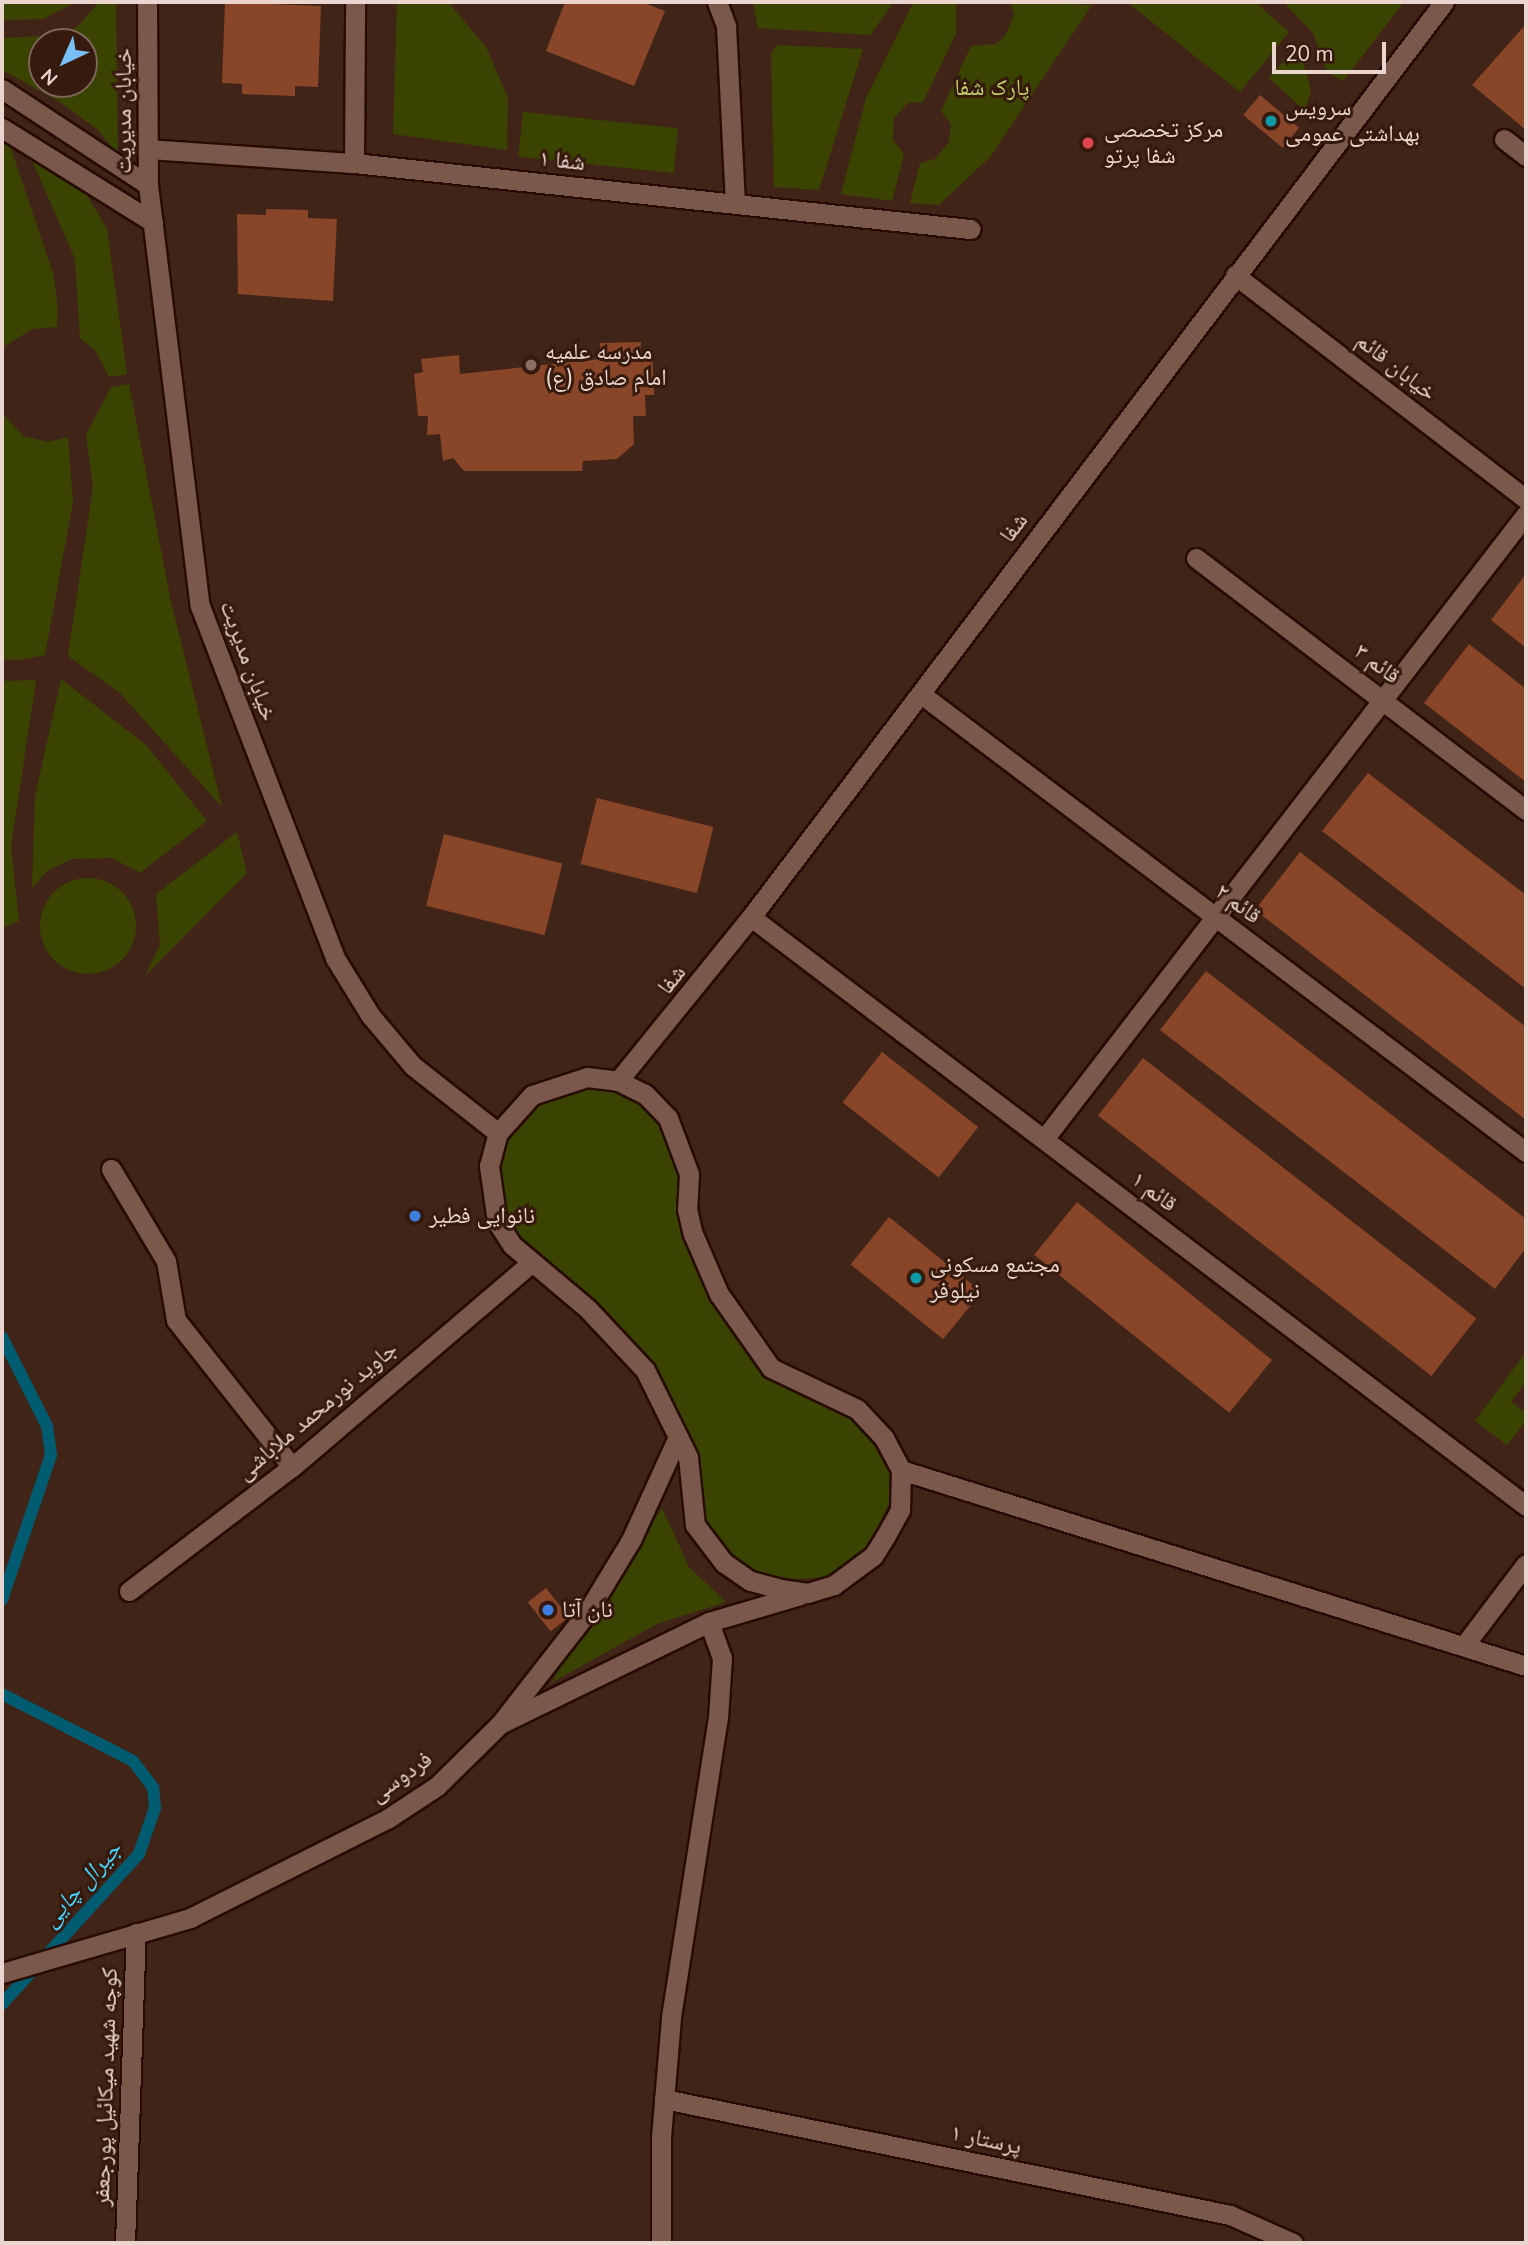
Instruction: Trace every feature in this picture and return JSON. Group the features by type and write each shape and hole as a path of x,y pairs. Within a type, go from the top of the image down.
{"street":[{"name":"خیابان مدیریت","path":"147,2 148,185 205,619 335,958 370,1015 413,1066 498,1133"},
{"path":"354,163 355,2"},
{"path":"717,2 726,26 735,204"},
{"name":"شفا","path":"618,1081 751,917 1444,2"},
{"path":"2,89 148,185"},
{"path":"2,128 153,222"},
{"path":"1504,139 1526,156"},
{"name":"شفا ۱","path":"149,149 354,163 971,229"},
{"name":"خیابان قائم","path":"1236,275 1526,499"},
{"path":"1044,1139 1380,697 1526,514"},
{"name":"قائم ۳","path":"1196,558 1526,810"},
{"name":"قائم ۲","path":"921,694 1526,1152"},
{"name":"قائم ۱","path":"751,917 1526,1506"},
{"path":"500,1724 709,1622 807,1593 834,1585 873,1556 900,1510 901,1470 884,1438 858,1409 771,1368 719,1294 693,1234 687,1209 689,1174 668,1118 645,1094 618,1081 587,1077 556,1084 514,1109 498,1133 489,1166 491,1197 497,1222 531,1263 588,1309 645,1370 688,1457 689,1504 704,1539 750,1581 807,1593"},
{"path":"111,1170 166,1261 176,1320 292,1466"},
{"name":"جاوید نورمحمد ملاباشی","path":"129,1591 292,1466 531,1263"},
{"name":"فردوسی","path":"2,1973 190,1918 387,1819 437,1786 500,1724 586,1614 631,1540 678,1437"},
{"path":"901,1470 1466,1643 1526,1666"},
{"path":"1466,1643 1526,1564"},
{"path":"661,2243 664,2099 671,2017 718,1718 722,1658 709,1622"},
{"name":"کوچه شهید میکائیل پورجعفر","path":"125,2243 136,1933"},
{"name":"پرستار ۱","path":"664,2099 1230,2214 1293,2243"}],"green space":[{"path":"2,2 76,2 43,19 2,20"},
{"path":"99,2 116,2 118,155 97,129 53,98 98,98 98,28 74,28"},
{"path":"397,2 448,2 486,47 508,98 507,150 393,134"},
{"path":"753,2 894,2 870,35 758,28"},
{"name":"پارک شفا","path":"956,2 956,34 923,102 908,103 894,118 893,140 904,154 892,201 841,194 866,98 913,3"},
{"name":"پارک شفا","path":"1010,2 1092,5 991,156 939,205 910,203 920,163 935,159 949,142 951,124 941,111 971,46 996,44 1005,36 1014,15"},
{"path":"1255,2 1289,32 1240,92 1128,3"},
{"path":"1283,2 1404,2 1343,81 1327,72 1313,33"},
{"path":"28,37 28,84 2,70 2,38"},
{"path":"1298,44 1311,90 1305,111 1269,78"},
{"path":"776,45 863,49 819,190 774,187 771,54"},
{"path":"523,112 678,128 673,173 518,157"},
{"path":"2,144 10,146 54,276 57,327 32,329 5,346 2,354"},
{"path":"27,149 53,160 86,194 107,229 127,374 109,377 95,350 80,338 75,259"},
{"path":"129,384 171,602 222,807 120,693 68,656 93,487 86,435 111,387"},
{"path":"2,413 23,436 48,442 68,437 73,502 45,655 19,660 2,659"},
{"path":"61,679 146,745 207,821 140,873 112,858 72,859 47,871 32,888 35,796"},
{"path":"36,680 11,847 19,921 2,928 2,681"},
{"path":"237,832 247,873 145,976 160,945 156,894"},
{"path":"79,878 97,878 115,886 128,899 136,917 133,945 115,966 97,974 79,974 61,966 48,953 40,935 40,917 48,899 61,886"},
{"path":"580,1088 613,1090 643,1103 666,1125 712,1296 765,1379 844,1410 871,1432 891,1466 890,1501 877,1529 861,1555 830,1577 797,1579 754,1573 726,1553 704,1522 698,1455 654,1363 603,1307 510,1233 498,1205 496,1173 505,1142 523,1115 549,1096"},
{"path":"1526,1352 1526,1381 1511,1402 1526,1413 1526,1421 1507,1445 1475,1421"},
{"path":"662,1508 689,1567 726,1602 657,1624 551,1683"}],"building":[{"path":"225,2 321,6 318,87 295,86 295,96 242,94 242,84 222,83"},
{"path":"565,2 642,2 665,11 634,86 546,51"},
{"path":"1526,24 1526,130 1472,85"},
{"name":"سرویس بهداشتی عمومی","path":"1260,95 1299,128 1282,148 1243,115"},
{"path":"266,209 308,210 308,218 337,219 333,301 238,294 237,214 266,215"},
{"path":"641,342 640,354 652,353 654,395 645,395 646,416 633,416 634,444 617,459 583,461 582,471 464,471 453,458 443,461 440,434 427,435 428,416 418,416 414,374 423,372 421,359 459,355 460,374 600,359 600,343"},
{"path":"1526,574 1526,648 1491,620"},
{"path":"1469,644 1526,689 1526,782 1424,703"},
{"path":"1368,773 1526,895 1526,989 1322,831"},
{"path":"597,798 713,827 697,893 581,864"},
{"path":"444,834 562,864 544,935 426,906"},
{"path":"1300,852 1526,1027 1526,1120 1255,910"},
{"path":"1206,971 1526,1219 1526,1248 1495,1289 1160,1030"},
{"path":"882,1052 978,1127 939,1178 843,1102"},
{"path":"1143,1058 1476,1318 1431,1376 1098,1116"},
{"path":"1077,1202 1272,1360 1229,1413 1034,1255"},
{"name":"مجتمع مسکونی نیلوفر","path":"889,1217 981,1292 943,1339 851,1264"},
{"name":"نان آتا","path":"546,1588 569,1617 551,1631 528,1602"}],"waterway":[{"path":"2,1337 47,1426 51,1455 2,1600"},
{"name":"جیرال چایی","path":"2,1694 133,1761 153,1788 155,1808 139,1854 2,2004"}],"place":[{"name":"سرویس بهداشتی عمومی","path":"1271,121"},
{"name":"مرکز تخصصی شفا پرتو","path":"1088,143"},
{"name":"مدرسه علمیه امام صادق (ع)","path":"531,365"},
{"name":"نانوایی فطیر","path":"415,1216"},
{"name":"مجتمع مسکونی نیلوفر","path":"916,1278"},
{"name":"نان آتا","path":"548,1610"}]}
